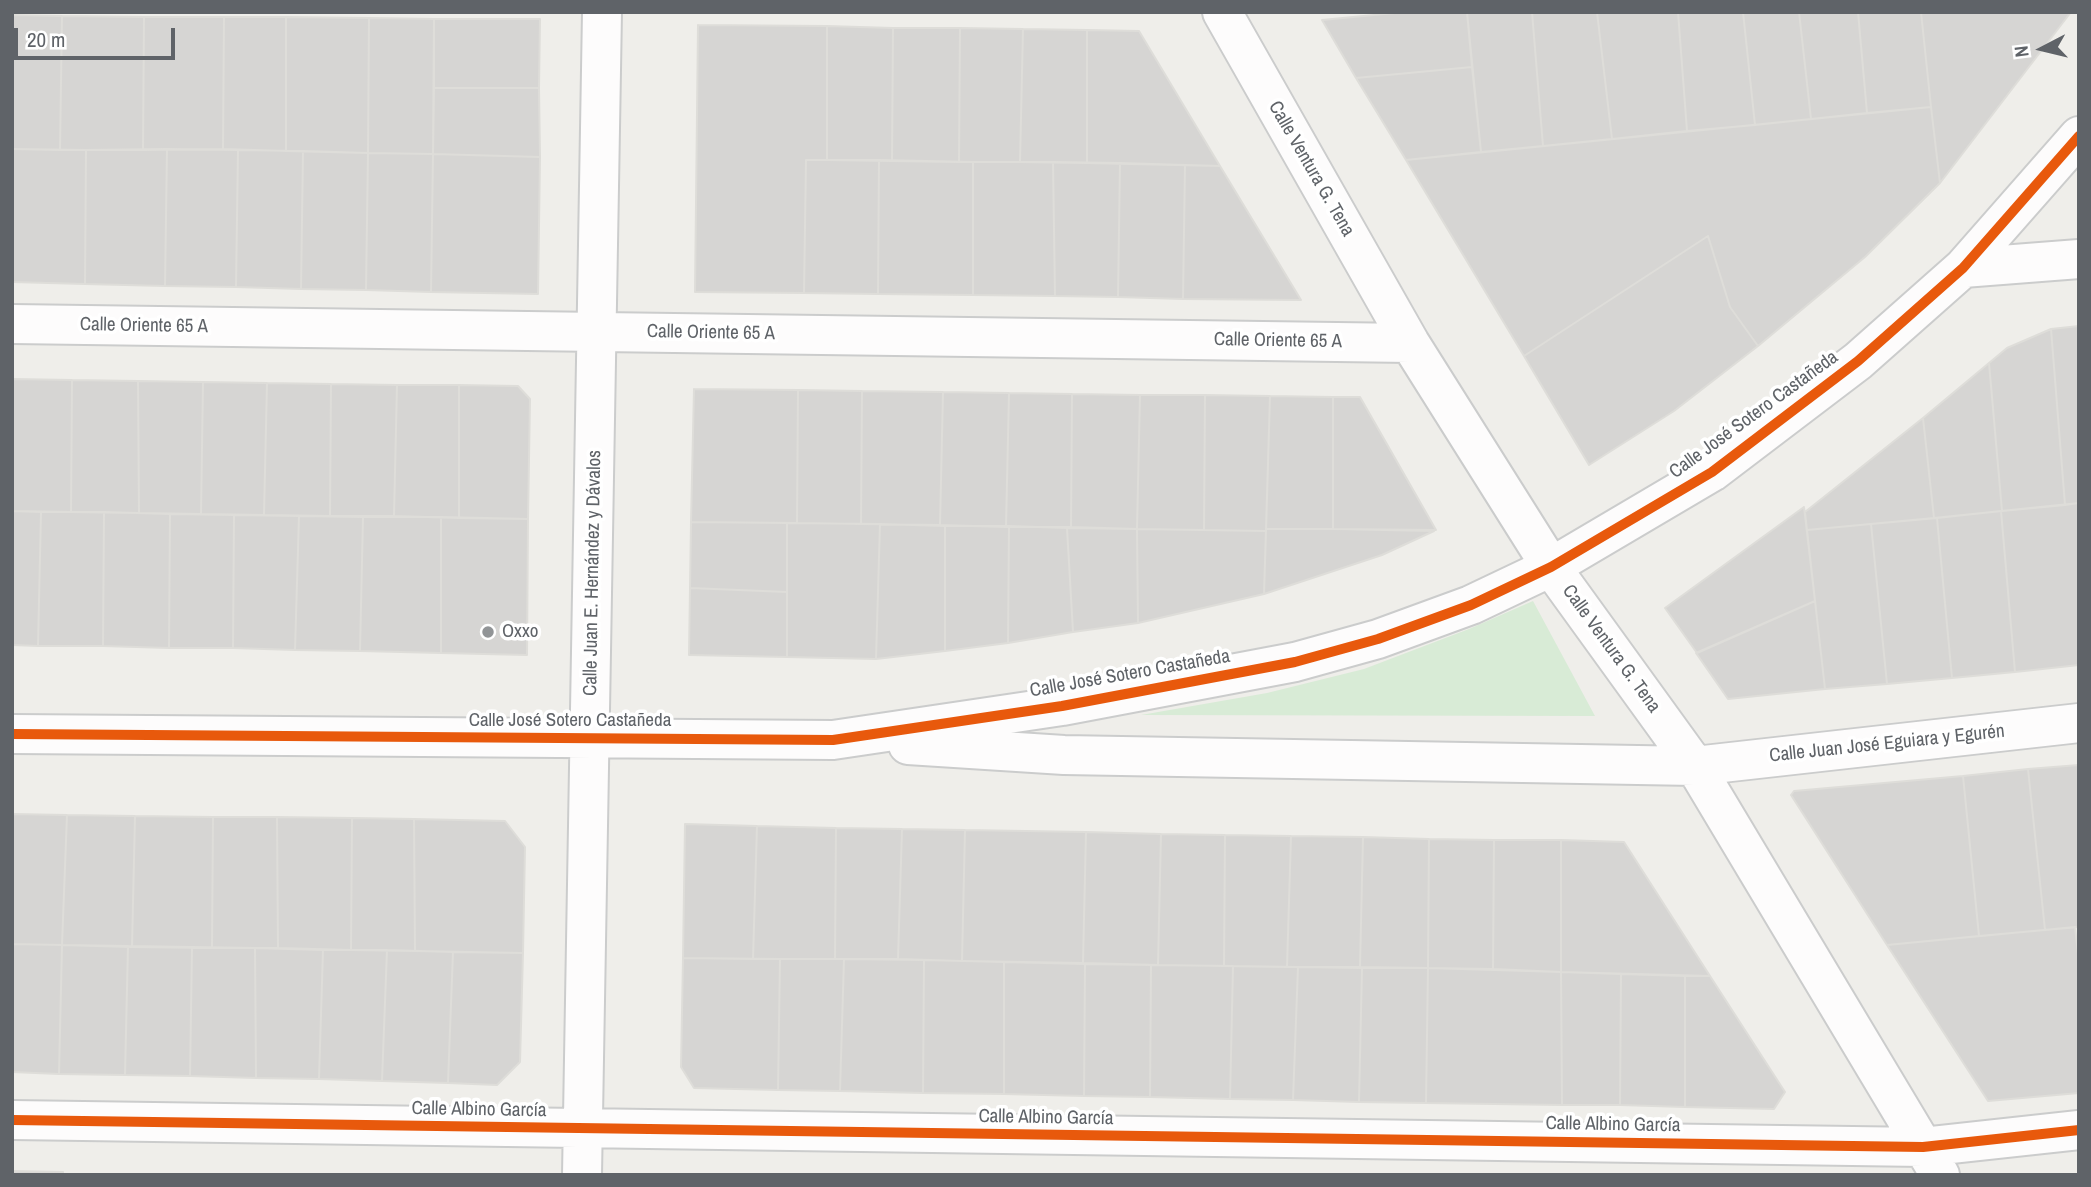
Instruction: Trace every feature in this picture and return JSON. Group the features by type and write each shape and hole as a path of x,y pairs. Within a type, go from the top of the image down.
{"street":[{"name":"Calle Juan E. Hernández y Dávalos","path":"582,1175 602,12"},
{"name":"Calle Ventura G. Tena","path":"1222,12 1410,343 1551,567 1695,766 1932,1161"},
{"name":"Calle José Sotero Castañeda","path":"833,740 1062,706 1295,662 1378,639 1471,605 1551,567 1712,472 1858,361 1963,268 2079,136"},
{"path":"1963,268 2079,259"},
{"name":"Calle Oriente 65 A","path":"12,324 1410,343"},
{"name":"Calle Juan José Eguiara y Egurén","path":"1695,766 2079,723"},
{"name":"Calle José Sotero Castañeda","path":"12,734 833,740 1064,755 1695,766"},
{"name":"Calle Albino García","path":"12,1120 583,1129 1932,1161 2079,1130"}],"green space":[{"path":"1533,601 1595,716 1141,715 1267,693 1364,669"}],"building":[{"path":"1405,12 1467,12 1472,67 1356,78 1322,20"},
{"path":"1467,12 1532,12 1543,146 1481,152"},
{"path":"1532,12 1597,12 1612,139 1543,146"},
{"path":"1597,12 1678,12 1687,131 1612,139"},
{"path":"1678,12 1743,12 1755,125 1687,131"},
{"path":"1743,12 1799,12 1811,119 1755,125"},
{"path":"1799,12 1858,12 1867,113 1811,119"},
{"path":"1858,12 1921,12 1931,107 1867,113"},
{"path":"1921,12 2071,12 1940,183 1931,107"},
{"path":"12,15 62,16 60,150 12,149"},
{"path":"62,16 144,17 143,150 60,150"},
{"path":"144,17 224,17 223,149 143,150"},
{"path":"224,17 286,17 286,151 223,149"},
{"path":"286,17 369,18 368,153 286,151"},
{"path":"369,18 434,19 433,154 368,153"},
{"path":"434,19 540,19 539,88 434,88"},
{"path":"698,25 827,26 827,160 806,160 804,293 695,292"},
{"path":"827,26 893,28 892,161 827,160"},
{"path":"893,28 960,28 959,162 892,161"},
{"path":"960,28 1023,29 1020,162 959,162"},
{"path":"1023,29 1087,30 1087,163 1020,162"},
{"path":"1087,30 1139,31 1220,166 1087,163"},
{"path":"1472,67 1481,152 1406,160 1356,78"},
{"path":"434,88 539,88 540,157 433,154"},
{"path":"1931,107 1940,183 1865,257 1758,346 1730,307 1708,236 1524,356 1406,160"},
{"path":"13,149 86,150 85,284 12,282"},
{"path":"167,149 165,286 85,284 86,150"},
{"path":"167,149 238,150 236,287 165,286"},
{"path":"238,150 303,151 301,289 236,287"},
{"path":"303,151 368,153 366,290 301,289"},
{"path":"368,153 433,154 431,292 366,290"},
{"path":"433,154 540,157 538,294 431,292"},
{"path":"806,160 879,160 878,294 804,293"},
{"path":"879,160 973,162 973,295 878,294"},
{"path":"973,162 1053,162 1055,296 973,295"},
{"path":"1053,162 1120,163 1118,297 1055,296"},
{"path":"1120,163 1185,165 1183,299 1118,297"},
{"path":"1185,165 1220,166 1301,300 1183,299"},
{"path":"1708,236 1730,307 1758,346 1674,411 1589,465 1524,356"},
{"path":"2079,326 2079,503 2065,505 2051,329"},
{"path":"2051,329 2065,505 2002,511 1989,363 2007,348"},
{"path":"1989,363 2002,511 1934,518 1923,418"},
{"path":"12,379 72,380 71,512 12,511"},
{"path":"72,380 138,381 139,513 71,512"},
{"path":"138,381 203,382 201,514 139,513"},
{"path":"203,382 267,383 264,515 201,514"},
{"path":"267,383 331,384 330,516 264,515"},
{"path":"331,384 397,385 394,516 330,516"},
{"path":"397,385 459,385 459,518 394,516"},
{"path":"459,385 518,386 530,399 528,519 459,518"},
{"path":"694,389 798,390 797,523 691,522"},
{"path":"798,390 862,391 861,524 797,523"},
{"path":"862,391 943,392 940,525 861,524"},
{"path":"943,392 1009,393 1006,527 940,525"},
{"path":"1009,393 1072,394 1071,527 1006,527"},
{"path":"1072,394 1140,395 1137,529 1071,527"},
{"path":"1140,395 1205,395 1204,530 1137,529"},
{"path":"1205,395 1270,396 1266,531 1204,530"},
{"path":"1270,396 1333,397 1333,529 1266,529"},
{"path":"1333,397 1360,397 1436,530 1333,529"},
{"path":"1923,418 1934,518 1807,530 1805,512"},
{"path":"2079,503 2079,665 2015,672 2001,511"},
{"path":"1804,507 1815,601 1697,653 1665,608"},
{"path":"12,511 41,512 38,646 12,645"},
{"path":"2001,511 2015,672 1952,678 1937,518"},
{"path":"41,512 104,512 103,646 38,646"},
{"path":"104,512 170,514 169,648 103,646"},
{"path":"170,514 234,515 233,648 169,648"},
{"path":"234,515 299,516 295,650 233,648"},
{"path":"299,516 363,517 360,651 295,650"},
{"path":"363,517 441,517 441,653 360,651"},
{"path":"441,517 528,519 527,655 441,653"},
{"path":"1937,518 1952,678 1887,684 1871,524"},
{"path":"691,522 787,523 787,592 690,588"},
{"path":"787,523 880,524 876,659 787,657"},
{"path":"880,524 945,526 945,651 876,659"},
{"path":"1871,524 1887,684 1825,689 1807,530"},
{"path":"945,526 1009,526 1008,643 945,651"},
{"path":"1009,526 1067,528 1073,632 1008,643"},
{"path":"1067,528 1137,529 1138,623 1073,632"},
{"path":"1137,529 1266,531 1264,594 1138,623"},
{"path":"1266,529 1434,531 1382,555 1264,594"},
{"path":"690,588 787,592 787,657 689,655"},
{"path":"1815,601 1825,689 1728,699 1696,653"},
{"path":"2079,765 2079,927 2045,930 2028,769"},
{"path":"2028,769 2045,930 1979,936 1963,776"},
{"path":"1963,776 1979,936 1887,945 1791,795 1794,791"},
{"path":"12,814 67,815 62,945 12,944"},
{"path":"67,815 135,816 132,947 62,945"},
{"path":"135,816 213,817 212,948 132,947"},
{"path":"213,817 277,817 278,948 212,948"},
{"path":"277,817 352,818 351,950 278,948"},
{"path":"352,818 414,819 415,951 351,950"},
{"path":"414,819 505,821 525,847 523,953 415,951"},
{"path":"685,824 757,826 753,959 683,958"},
{"path":"757,826 836,828 835,959 753,959"},
{"path":"836,828 902,829 898,959 835,959"},
{"path":"902,829 965,830 962,961 898,959"},
{"path":"965,830 1086,832 1083,963 962,961"},
{"path":"1086,832 1161,834 1158,965 1083,963"},
{"path":"1161,834 1225,835 1224,966 1158,965"},
{"path":"1225,835 1291,836 1287,967 1224,966"},
{"path":"1291,836 1363,837 1360,967 1287,967"},
{"path":"1363,837 1429,839 1428,968 1360,967"},
{"path":"1429,839 1494,840 1493,969 1428,968"},
{"path":"1494,840 1561,840 1561,972 1493,969"},
{"path":"1561,840 1624,842 1710,976 1561,972"},
{"path":"2075,927 2079,962 2079,1093 1988,1101 1887,945"},
{"path":"12,944 62,945 59,1074 12,1072"},
{"path":"62,945 128,946 125,1075 59,1074"},
{"path":"128,946 192,947 190,1076 125,1075"},
{"path":"192,947 255,948 256,1078 190,1076"},
{"path":"255,948 323,950 319,1079 256,1078"},
{"path":"323,950 387,950 382,1081 319,1079"},
{"path":"387,950 453,952 448,1083 382,1081"},
{"path":"453,952 523,953 520,1062 497,1085 448,1083"},
{"path":"683,958 780,959 778,1090 694,1088 681,1067"},
{"path":"780,959 844,959 840,1091 778,1090"},
{"path":"844,959 924,960 923,1093 840,1091"},
{"path":"924,960 1004,962 1004,1094 923,1093"},
{"path":"1004,962 1085,964 1084,1096 1004,1094"},
{"path":"1085,964 1151,965 1150,1097 1084,1096"},
{"path":"1151,965 1233,966 1230,1099 1150,1097"},
{"path":"1233,966 1298,967 1293,1100 1230,1099"},
{"path":"1298,967 1362,968 1359,1102 1293,1100"},
{"path":"1362,968 1428,968 1426,1103 1359,1102"},
{"path":"1428,968 1561,972 1562,1105 1426,1103"},
{"path":"1561,972 1621,974 1620,1105 1562,1105"},
{"path":"1621,974 1685,976 1685,1107 1620,1105"},
{"path":"1685,976 1710,976 1785,1092 1774,1109 1685,1107"},
{"path":"12,1171 63,1172 63,1175 12,1175"}],"cycle path":[{"path":"12,734 833,740 1062,706 1295,662 1378,639 1471,605 1551,567 1712,472 1858,361 1963,268 2079,136"},
{"path":"12,1120 1923,1147 2079,1130"}],"place":[{"name":"Oxxo","path":"488,632"}]}
